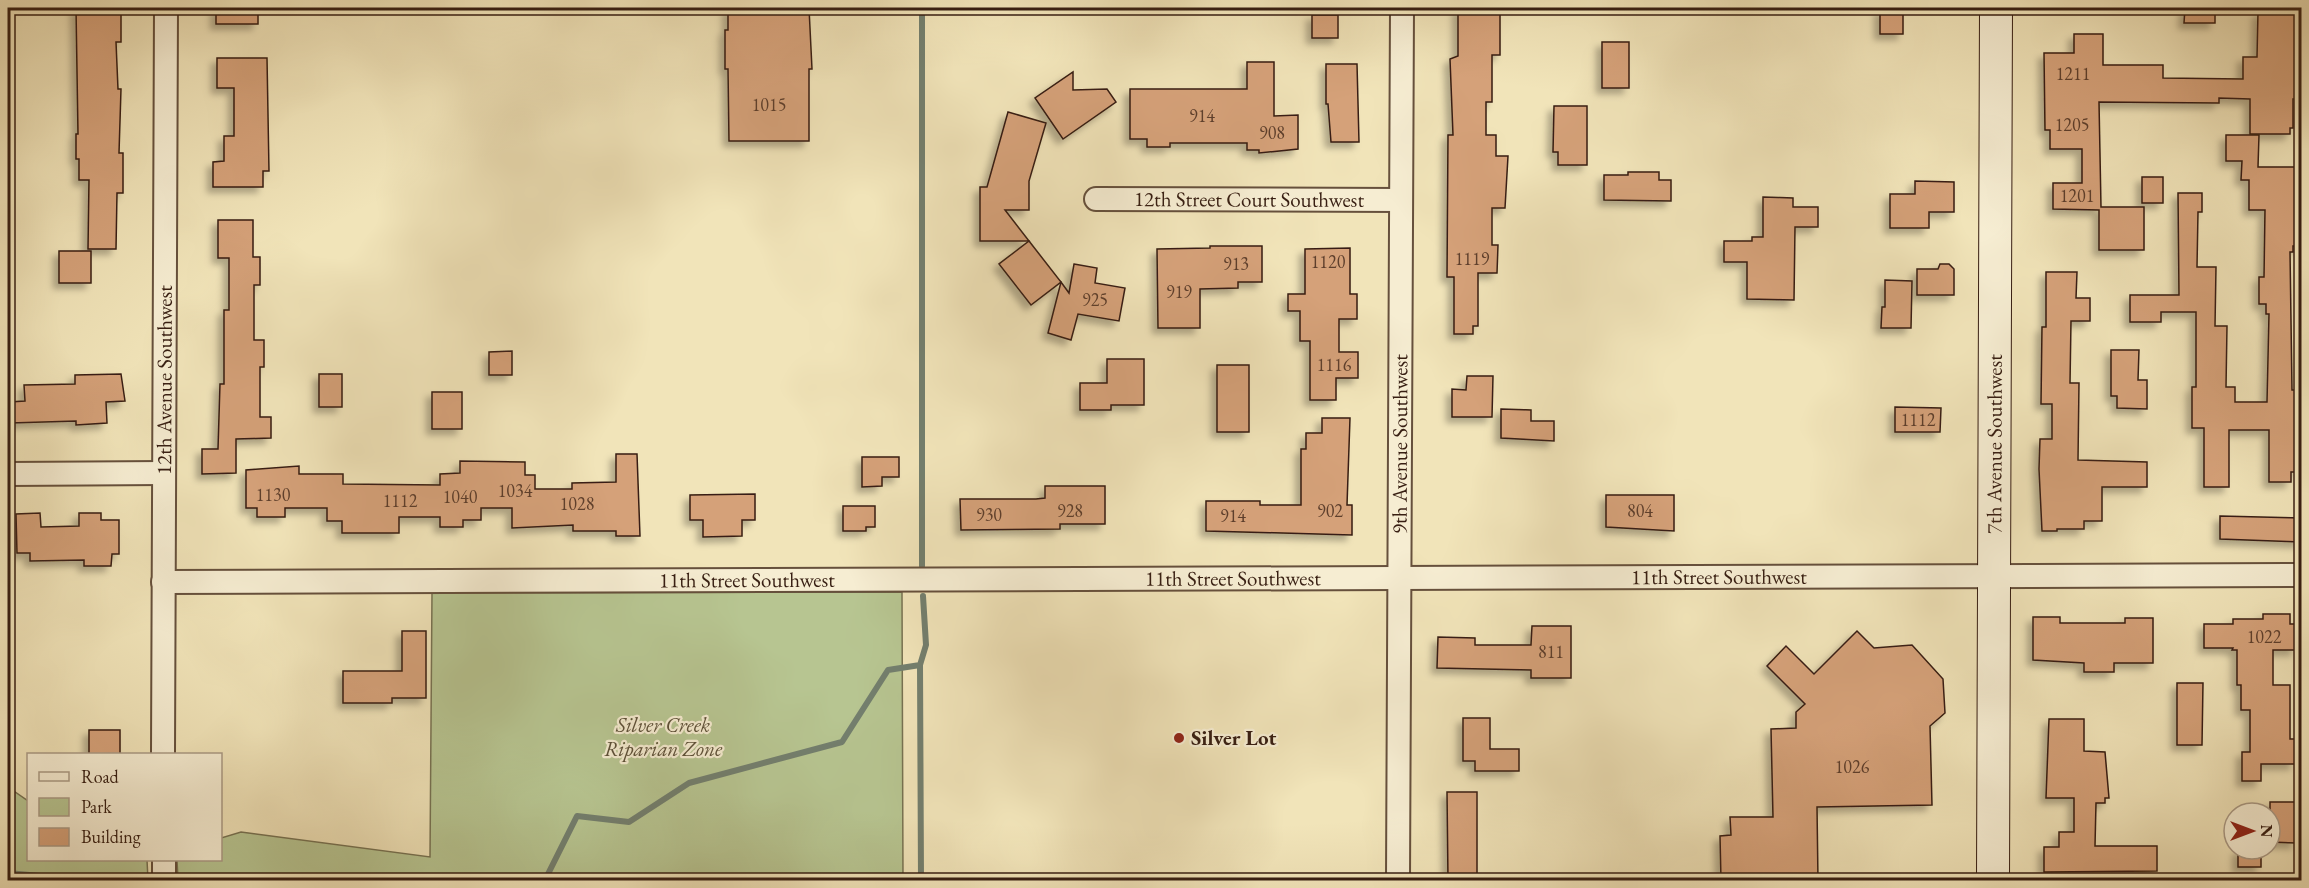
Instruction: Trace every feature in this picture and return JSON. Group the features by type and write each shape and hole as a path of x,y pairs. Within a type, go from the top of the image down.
{"street":[{"name":"12th Avenue Southwest","path":"163,753 166,8"},
{"name":"9th Avenue Southwest","path":"1398,880 1402,8"},
{"name":"7th Avenue Southwest","path":"1993,880 1996,8"},
{"name":"12th Street Court Southwest","path":"1096,199 1401,200"},
{"path":"8,474 164,473"},
{"name":"11th Street Southwest","path":"163,582 1399,580 2301,575"},
{"path":"164,861 164,880"}],"green space":[{"name":"Silver Creek Riparian Zone","path":"902,592 903,880 178,880 177,861 222,861 222,838 241,832 430,857 432,593"},
{"path":"8,787 27,800 27,861 147,861 148,880 8,880"}],"building":[{"path":"76,8 121,8 121,42 116,42 118,89 121,89 119,153 123,153 123,193 117,193 116,249 88,249 89,180 79,180 79,159 76,159 76,134 78,134"},
{"path":"216,8 258,8 258,24 216,24"},
{"path":"728,8 809,8 812,69 809,69 809,141 729,141 728,69 725,69 725,30 728,30"},
{"path":"1458,8 1500,8 1500,55 1492,55 1492,102 1486,102 1486,135 1496,135 1496,156 1508,156 1505,208 1492,208 1492,245 1498,245 1497,273 1478,273 1478,326 1473,326 1473,334 1454,334 1454,277 1447,277 1448,135 1453,135 1450,59 1458,56"},
{"path":"2185,8 2215,8 2215,23 2184,23"},
{"path":"2266,8 2296,8 2296,99 2293,99 2293,128 2290,128 2290,134 2250,134 2250,99 2219,98 2219,103 2099,102 2101,207 2144,207 2144,250 2099,250 2099,210 2053,209 2053,183 2082,183 2082,149 2050,149 2050,130 2045,130 2044,53 2074,53 2074,34 2103,34 2103,65 2163,65 2163,78 2243,79 2243,57 2257,57 2258,12 2266,12"},
{"path":"1880,9 1903,10 1903,34 1880,34"},
{"path":"1312,15 1338,15 1338,38 1312,38"},
{"path":"1602,42 1629,42 1629,88 1602,88"},
{"path":"217,58 267,58 269,171 263,171 263,187 213,187 213,162 224,161 224,136 234,136 234,88 217,88"},
{"path":"1247,62 1274,62 1274,116 1298,115 1298,149 1259,153 1259,150 1247,150 1247,143 1170,143 1170,147 1147,147 1147,139 1130,139 1130,89 1247,89"},
{"path":"1326,64 1357,64 1359,142 1331,142 1328,104 1326,104"},
{"path":"1073,72 1073,90 1107,89 1116,102 1063,139 1035,98"},
{"path":"1554,106 1587,106 1587,165 1558,165 1558,152 1553,152"},
{"path":"1008,112 1046,123 1029,181 1029,210 1005,210 1029,241 980,241 980,187 987,187"},
{"path":"2226,135 2259,135 2258,167 2301,167 2301,189 2298,189 2300,246 2293,246 2293,252 2290,252 2292,390 2297,390 2296,472 2291,472 2291,482 2269,482 2269,430 2229,430 2229,487 2204,487 2204,428 2192,428 2192,387 2196,387 2196,312 2161,312 2161,322 2130,322 2130,295 2179,295 2178,193 2202,193 2202,212 2198,212 2197,267 2216,267 2215,326 2227,326 2226,387 2235,387 2235,402 2267,402 2269,314 2266,314 2266,304 2259,304 2259,277 2264,277 2265,210 2249,210 2249,180 2241,180 2242,161 2226,161"},
{"path":"1628,172 1659,172 1659,180 1671,180 1671,201 1604,200 1604,175 1628,175"},
{"path":"2142,177 2163,177 2163,203 2142,203"},
{"path":"1915,181 1954,182 1954,212 1929,212 1929,228 1890,228 1890,194 1915,194"},
{"path":"1763,197 1793,198 1793,207 1818,207 1818,227 1795,227 1794,300 1747,299 1747,262 1724,262 1724,241 1752,241 1752,237 1763,237"},
{"path":"218,220 253,220 253,257 260,257 260,285 254,285 254,340 264,340 264,367 260,367 260,417 271,417 271,438 236,439 236,473 202,474 202,449 218,449 220,384 224,384 224,310 229,310 229,258 218,258"},
{"path":"1029,241 1061,282 1031,305 999,264"},
{"path":"1210,246 1262,246 1262,282 1238,282 1238,288 1200,289 1200,328 1158,328 1157,249 1210,248"},
{"path":"1350,248 1350,294 1357,294 1357,319 1339,319 1339,352 1358,352 1358,378 1336,378 1336,400 1310,400 1310,341 1300,341 1300,311 1288,311 1288,294 1305,294 1305,249"},
{"path":"59,251 91,251 91,283 59,283"},
{"path":"1074,264 1097,268 1095,283 1125,288 1119,321 1078,314 1071,340 1048,333 1061,282 1069,293"},
{"path":"1940,264 1949,264 1954,269 1954,295 1917,295 1917,269 1938,269"},
{"path":"2046,272 2077,272 2076,298 2090,298 2090,321 2071,321 2070,383 2079,383 2078,460 2147,462 2147,487 2102,487 2102,521 2084,521 2084,529 2042,531 2040,439 2052,439 2052,404 2041,404 2042,327 2046,327"},
{"path":"1885,280 1912,281 1911,328 1881,328 1882,307 1885,307"},
{"path":"2111,350 2139,350 2138,380 2147,380 2147,409 2117,408 2117,396 2111,396"},
{"path":"512,351 512,375 489,375 489,352"},
{"path":"1107,359 1144,359 1144,405 1111,405 1111,410 1080,410 1080,383 1107,383"},
{"path":"1217,365 1249,365 1249,432 1217,432"},
{"path":"121,374 125,401 106,402 107,423 76,425 76,421 10,423 9,402 25,401 24,385 75,384 75,375"},
{"path":"319,374 342,374 342,407 319,407"},
{"path":"1467,376 1493,376 1492,417 1452,417 1452,389 1466,390"},
{"path":"432,392 462,392 462,429 432,429"},
{"path":"1895,407 1941,408 1940,432 1895,432"},
{"path":"1501,409 1531,410 1531,421 1554,421 1554,441 1501,438"},
{"path":"1322,418 1350,418 1347,505 1352,505 1352,535 1206,531 1206,501 1260,501 1260,505 1301,505 1301,449 1306,449 1306,433 1322,433"},
{"path":"616,454 637,454 640,536 616,536 616,531 573,531 573,525 512,528 512,508 481,508 481,520 463,520 463,527 440,527 440,517 399,517 399,533 342,533 342,521 327,521 327,508 285,508 285,517 257,517 257,508 246,508 246,470 299,466 299,474 343,474 343,484 440,485 440,474 460,473 460,461 525,462 525,475 535,475 535,489 572,489 572,483 616,482"},
{"path":"862,457 899,457 899,477 882,477 882,486 862,487"},
{"path":"1045,486 1105,486 1105,524 1060,524 1060,529 961,530 960,499 1045,498"},
{"path":"755,494 755,520 742,520 742,536 703,537 703,520 690,520 690,495"},
{"path":"1606,495 1674,495 1674,531 1606,527"},
{"path":"843,506 875,506 875,527 866,527 866,531 843,531"},
{"path":"40,513 41,527 79,526 79,513 101,513 101,520 119,520 119,554 112,554 111,566 84,566 84,560 30,561 30,553 17,553 16,514"},
{"path":"2220,516 2301,518 2301,542 2220,539"},
{"path":"2263,614 2290,614 2290,624 2296,624 2296,650 2273,650 2273,685 2290,685 2290,739 2295,739 2295,764 2261,764 2261,781 2242,781 2242,752 2250,752 2250,710 2241,710 2241,685 2237,685 2237,650 2204,648 2204,624 2233,624 2233,619 2263,619"},
{"path":"2033,617 2060,617 2060,623 2125,623 2125,618 2153,618 2153,663 2114,663 2114,672 2084,672 2084,663 2033,660"},
{"path":"1532,626 1571,626 1571,678 1531,678 1531,670 1437,668 1438,637 1475,638 1475,645 1531,645"},
{"path":"402,631 426,631 426,698 392,698 392,703 343,703 343,671 402,671"},
{"path":"1857,631 1874,648 1912,645 1943,679 1945,713 1930,726 1932,805 1817,807 1818,880 1721,880 1720,836 1731,835 1730,817 1773,817 1771,729 1796,728 1796,712 1805,704 1767,666 1786,646 1814,674"},
{"path":"2177,683 2203,683 2202,745 2177,745"},
{"path":"1463,718 1490,718 1490,749 1519,749 1519,771 1475,771 1475,761 1463,761"},
{"path":"2049,719 2084,719 2084,751 2105,752 2109,798 2105,798 2105,803 2096,803 2095,846 2157,846 2157,871 2044,872 2044,847 2059,847 2059,832 2074,832 2074,798 2046,798"},
{"path":"89,730 120,730 120,753 89,753"},
{"path":"1447,792 1477,792 1477,880 1448,880"},
{"path":"2282,802 2296,802 2296,843 2282,842"},
{"path":"2238,861 2261,861 2261,867 2238,867"}],"waterway":[{"path":"922,8 922,566"},
{"path":"545,880 577,816 629,822 689,783 842,742 888,670 920,665 926,645 923,596"},
{"path":"920,665 921,880"},
{"path":"8,873 83,880"}],"place":[{"name":"Silver Lot","path":"1179,738"}]}
